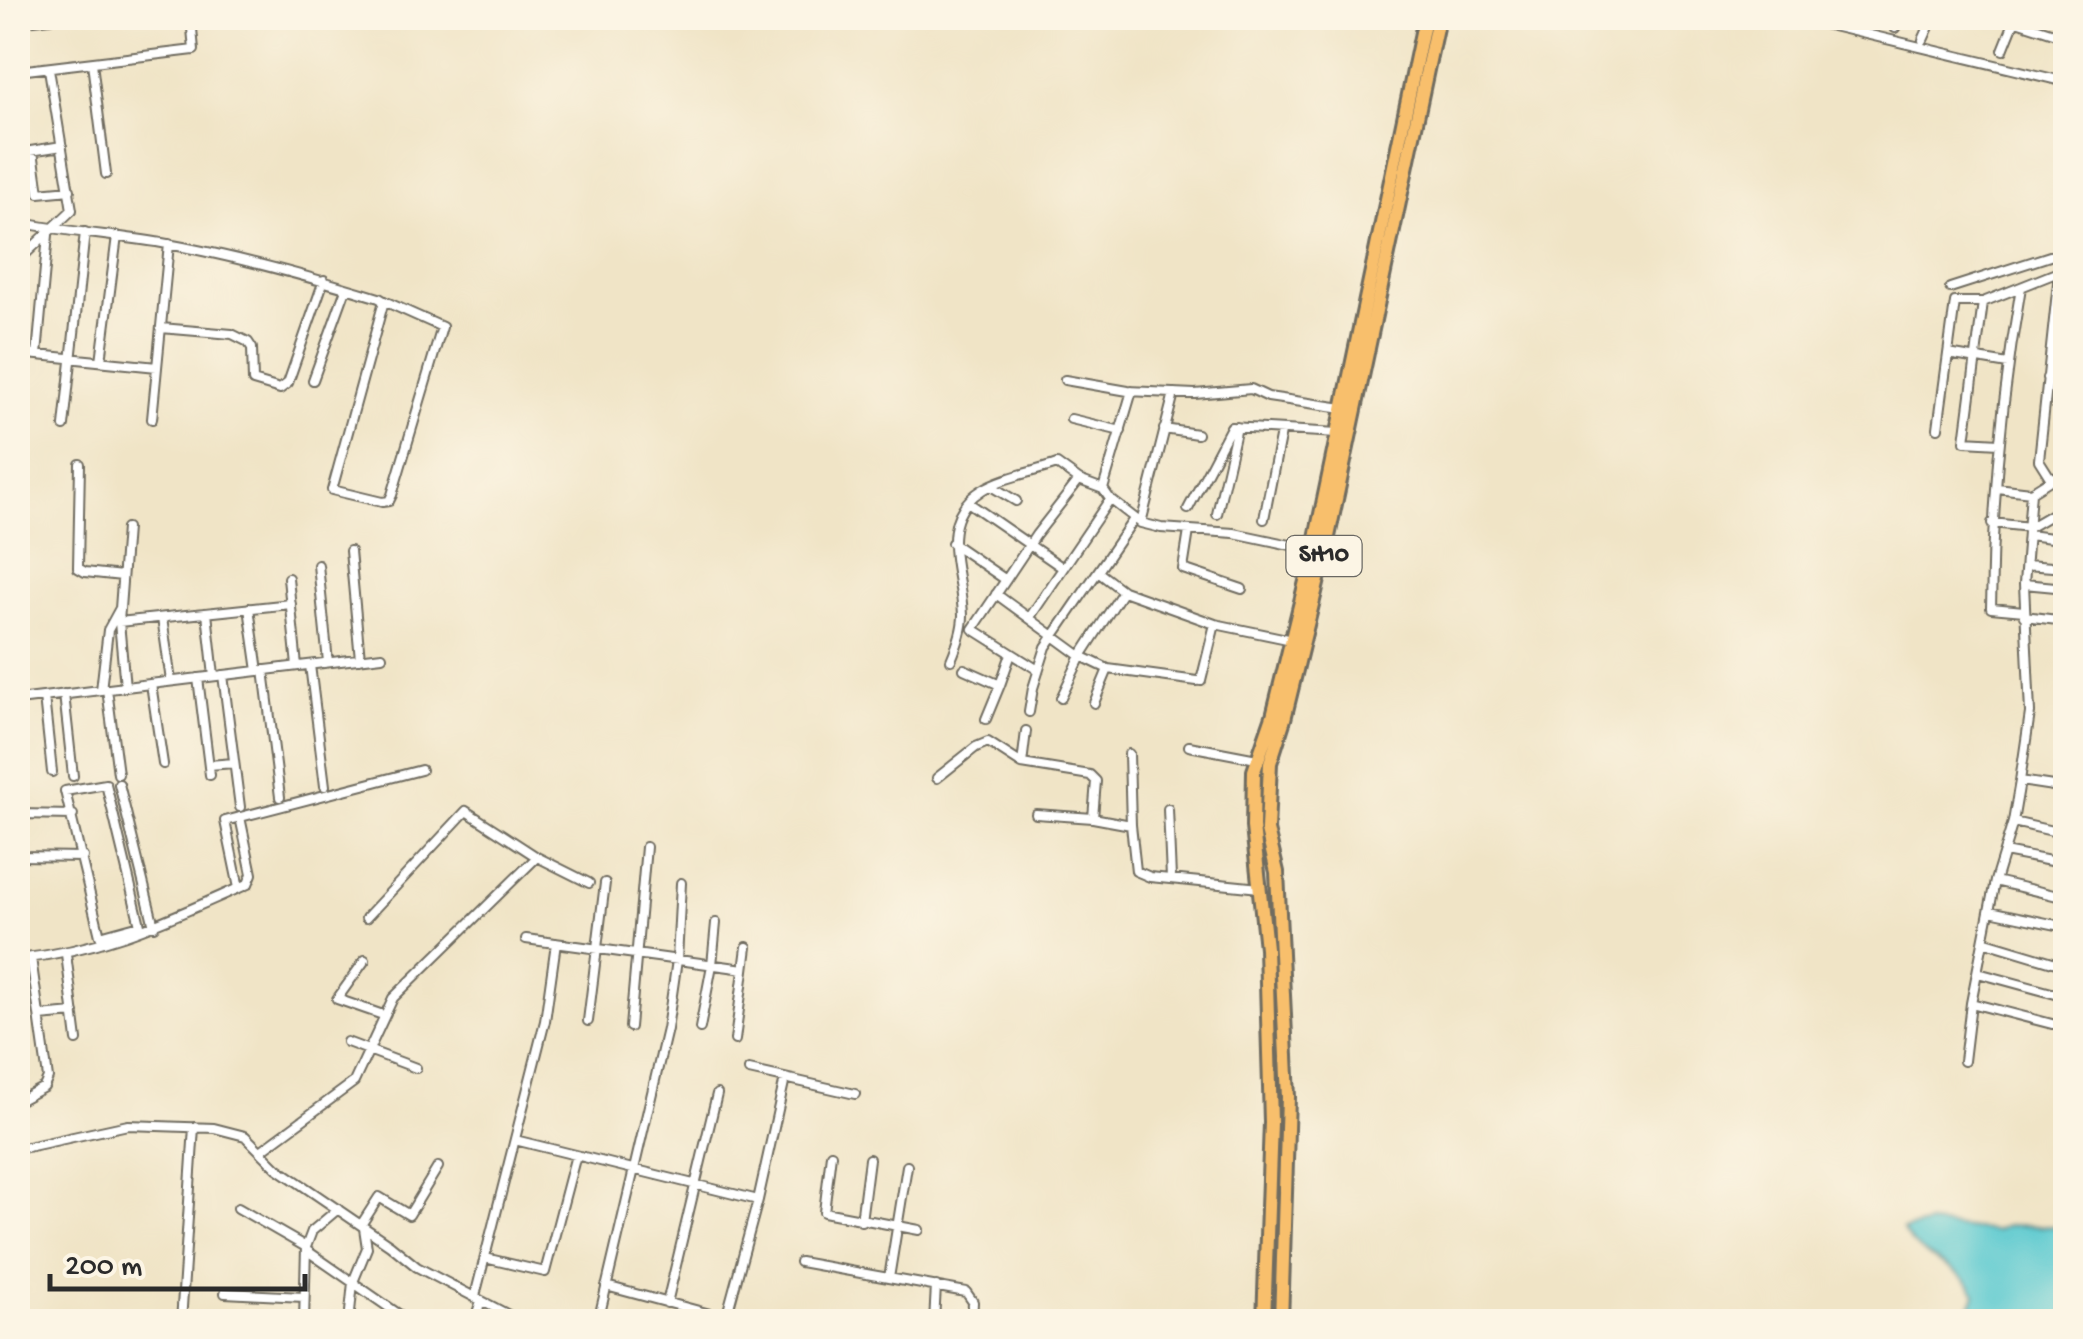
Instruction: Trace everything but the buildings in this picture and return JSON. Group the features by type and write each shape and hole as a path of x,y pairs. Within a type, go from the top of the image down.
{"main road":[{"name":"SH10","path":"1282,1322 1288,1097 1277,872 1267,818 1270,764 1284,719 1314,550 1425,18"},
{"name":"SH10","path":"1264,1322 1271,1114 1266,948 1252,797 1258,759 1292,640 1326,551 1438,18"}],"street":[{"path":"18,22 50,18"},
{"path":"18,71 194,50 191,18"},
{"path":"1799,18 2066,82"},
{"path":"1896,28 1900,18"},
{"path":"1923,40 1933,18"},
{"path":"2003,50 2011,19 2066,37"},
{"path":"92,63 106,174"},
{"path":"18,261 70,214 70,190 50,69"},
{"path":"18,153 62,146"},
{"path":"33,151 40,193 70,190"},
{"path":"1950,288 2056,254 2066,211"},
{"path":"18,222 50,232 85,232 169,244 324,280 384,301 442,327 392,494 382,502 332,490 384,301"},
{"path":"37,355 50,232"},
{"path":"64,426 85,232"},
{"path":"101,360 118,236"},
{"path":"152,420 169,244"},
{"path":"1938,428 1955,302 1983,302 2062,271 2039,460 2052,479"},
{"path":"161,328 242,338 252,348 253,381 284,388 324,280"},
{"path":"2021,287 1998,443 1991,608 2066,621"},
{"path":"313,380 346,288"},
{"path":"1983,302 1965,441 1998,443"},
{"path":"18,353 157,367"},
{"path":"1948,354 2008,364"},
{"path":"296,360 317,368"},
{"path":"2047,378 2066,370"},
{"path":"1064,380 1132,392 1251,390 1268,397 1343,408"},
{"path":"1104,489 1132,392"},
{"path":"1029,712 1046,647 1138,521 1174,393"},
{"path":"1071,418 1120,431"},
{"path":"1217,514 1237,427"},
{"path":"1188,509 1229,428 1338,433"},
{"path":"1164,429 1197,434"},
{"path":"1264,518 1281,432"},
{"path":"80,464 78,568 122,576"},
{"path":"951,660 963,616 952,543 962,513 980,491 1057,464 1079,480 1104,489 1110,499 1138,521 1189,531 1234,533 1314,550"},
{"path":"1997,488 2031,492 2066,470"},
{"path":"1038,670 973,629 1079,480"},
{"path":"990,486 1016,501"},
{"path":"1964,1061 1971,1003 1996,881 2014,822 2030,713 2024,584 2031,492"},
{"path":"1030,617 1110,499"},
{"path":"969,503 1062,568"},
{"path":"2030,531 2066,506"},
{"path":"1992,524 2066,540"},
{"path":"125,687 118,622 126,528"},
{"path":"1189,531 1183,569 1242,589"},
{"path":"952,543 1006,580"},
{"path":"350,551 360,658"},
{"path":"318,564 328,662"},
{"path":"2026,565 2066,568"},
{"path":"1098,572 1123,591 1215,624 1292,640"},
{"path":"288,578 297,666"},
{"path":"2024,584 2066,588"},
{"path":"1061,698 1081,656 1123,591"},
{"path":"996,594 1081,656 1108,669 1199,681 1215,624"},
{"path":"118,622 290,604"},
{"path":"118,774 104,689 108,630 120,608"},
{"path":"249,608 280,797"},
{"path":"18,959 66,954 154,926 239,888 252,878 206,613"},
{"path":"162,618 171,681"},
{"path":"986,719 1010,654"},
{"path":"18,700 382,656"},
{"path":"310,665 325,786"},
{"path":"964,669 1000,685"},
{"path":"1094,704 1108,669"},
{"path":"198,678 209,770 234,763"},
{"path":"151,684 163,764"},
{"path":"64,694 74,776"},
{"path":"44,696 52,772"},
{"path":"1022,764 1026,731"},
{"path":"2020,781 2063,788 2066,738"},
{"path":"937,778 988,742 1022,764 1090,775 1096,781 1093,818"},
{"path":"1189,746 1258,759"},
{"path":"1128,754 1136,871 1150,877 1260,888"},
{"path":"239,888 224,823 240,812 420,770"},
{"path":"106,784 140,925 100,936 83,857 66,791 106,784"},
{"path":"119,784 154,926"},
{"path":"1168,810 1171,878"},
{"path":"366,918 466,812 537,857 589,883"},
{"path":"18,814 73,815"},
{"path":"1036,814 1093,818 1130,826"},
{"path":"2014,822 2066,834"},
{"path":"630,1027 646,847"},
{"path":"2004,852 2066,864"},
{"path":"18,856 83,857"},
{"path":"262,1150 354,1082 393,998 537,857"},
{"path":"1996,881 2066,898"},
{"path":"598,1322 668,1030 681,882"},
{"path":"588,1021 605,883"},
{"path":"1990,911 2066,927"},
{"path":"700,1028 716,923"},
{"path":"526,939 744,969"},
{"path":"1986,942 2066,966"},
{"path":"474,1322 485,1258 545,1021 556,943"},
{"path":"736,1040 747,947"},
{"path":"66,954 77,1040"},
{"path":"18,1098 46,1083 32,958"},
{"path":"365,960 336,999 384,1016"},
{"path":"1978,974 2058,995"},
{"path":"1971,1003 2052,1024"},
{"path":"40,1016 74,1014"},
{"path":"347,1042 416,1068"},
{"path":"749,1070 854,1094"},
{"path":"606,1286 725,1320 758,1200 784,1078"},
{"path":"667,1303 717,1094"},
{"path":"18,1149 128,1125 214,1128 245,1136 277,1168 417,1267 522,1322"},
{"path":"181,1322 194,1127"},
{"path":"515,1140 758,1200"},
{"path":"830,1154 824,1212 919,1230"},
{"path":"485,1258 545,1272 576,1155"},
{"path":"861,1221 868,1160"},
{"path":"890,1278 906,1166"},
{"path":"349,1322 353,1282 367,1248 363,1226 379,1196 408,1215 438,1167"},
{"path":"238,1208 306,1249 410,1322"},
{"path":"304,1322 306,1249 312,1231 338,1209"},
{"path":"800,1262 970,1295 972,1322"},
{"path":"934,1322 936,1286"},
{"path":"225,1292 304,1297"}],"water":[{"path":"1929,1224 1995,1231 2008,1225 2065,1227 2065,1321 1966,1321 1976,1294 1960,1275 1918,1249 1903,1230"}]}
